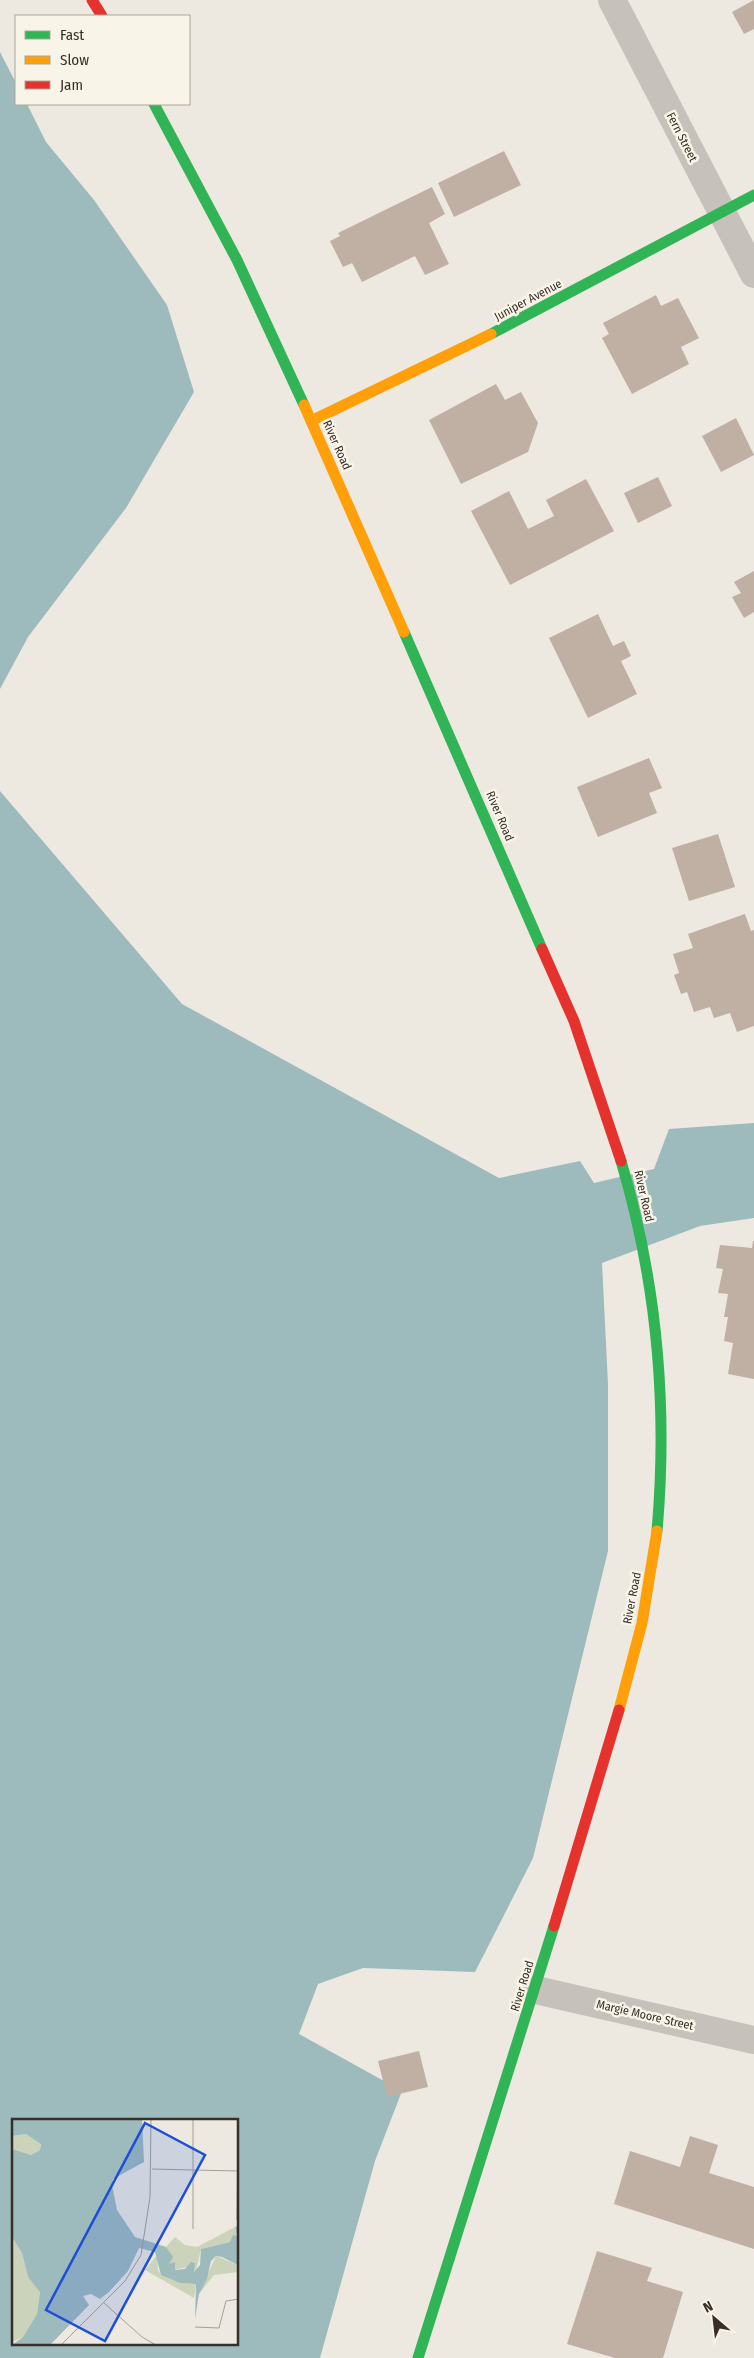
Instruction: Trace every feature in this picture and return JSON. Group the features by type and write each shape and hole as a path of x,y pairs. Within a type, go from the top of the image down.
{"street":[{"path":"92,0 101,15"},
{"name":"Fern Street","path":"612,0 754,274"},
{"name":"River Road","path":"155,105 237,260 311,422 574,1021 602,1094 621,1155 655,1316 661,1396 661,1491 651,1578 632,1667 536,1990 418,2358"},
{"name":"Juniper Avenue","path":"311,422 486,337 754,195"},
{"name":"Margie Moore Street","path":"536,1990 754,2040"}],"water":[{"path":"0,52 15,81 15,105 28,105 46,142 94,200 167,305 194,392 126,508 28,637 0,689"},
{"path":"0,791 182,1004 499,1178 580,1161 594,1183 654,1169 669,1129 754,1123 754,1218 700,1226 602,1263 608,1384 608,1551 533,1858 475,1972 363,1968 318,1984 299,2034 402,2091 375,2161 320,2358 0,2358"}],"building":[{"path":"754,0 754,29 744,34 732,12"},
{"path":"504,151 521,185 454,217 438,183"},
{"path":"432,187 445,214 429,223 449,264 425,275 415,256 362,282 352,263 343,267 330,241 340,236 338,233"},
{"path":"656,295 661,306 678,298 699,338 681,347 689,364 632,394 602,338 609,334 603,323"},
{"path":"496,384 505,400 521,392 538,423 528,452 461,484 429,420"},
{"path":"736,418 754,455 721,472 702,436"},
{"path":"658,477 672,506 638,523 624,493"},
{"path":"586,479 614,531 510,585 471,511 509,491 528,529 554,516 546,500"},
{"path":"754,571 754,612 744,618 732,597 741,593 734,582"},
{"path":"598,614 613,646 624,641 631,656 621,661 637,694 588,718 549,638"},
{"path":"649,758 662,788 649,793 657,813 598,837 577,787"},
{"path":"718,834 735,887 689,901 672,848"},
{"path":"745,914 751,931 754,930 754,1026 737,1032 730,1013 714,1018 710,1007 694,1012 687,992 681,994 674,975 679,973 673,954 693,948 688,934"},
{"path":"753,1241 754,1379 728,1374 733,1343 724,1341 728,1317 724,1317 728,1294 718,1293 723,1269 716,1268 720,1245 752,1248"},
{"path":"419,2051 428,2087 387,2097 378,2061"},
{"path":"690,2136 718,2145 709,2173 754,2187 754,2249 614,2204 630,2151 680,2167"},
{"path":"597,2251 652,2268 647,2281 683,2292 663,2358 615,2358 567,2344"}],"traffic: fast":[{"path":"155,105 237,260 304,405"},
{"path":"491,334 754,195"},
{"path":"404,632 542,949"},
{"path":"621,1161 643,1252 657,1344 661,1437 657,1531"},
{"path":"418,2358 554,1926"}],"traffic: slow":[{"path":"311,421 491,334"},
{"path":"304,405 404,632"},
{"path":"619,1710 642,1623 657,1531"}],"traffic: jam":[{"path":"92,0 101,15"},
{"path":"542,949 574,1021 621,1161"},
{"path":"554,1926 619,1710"}]}
